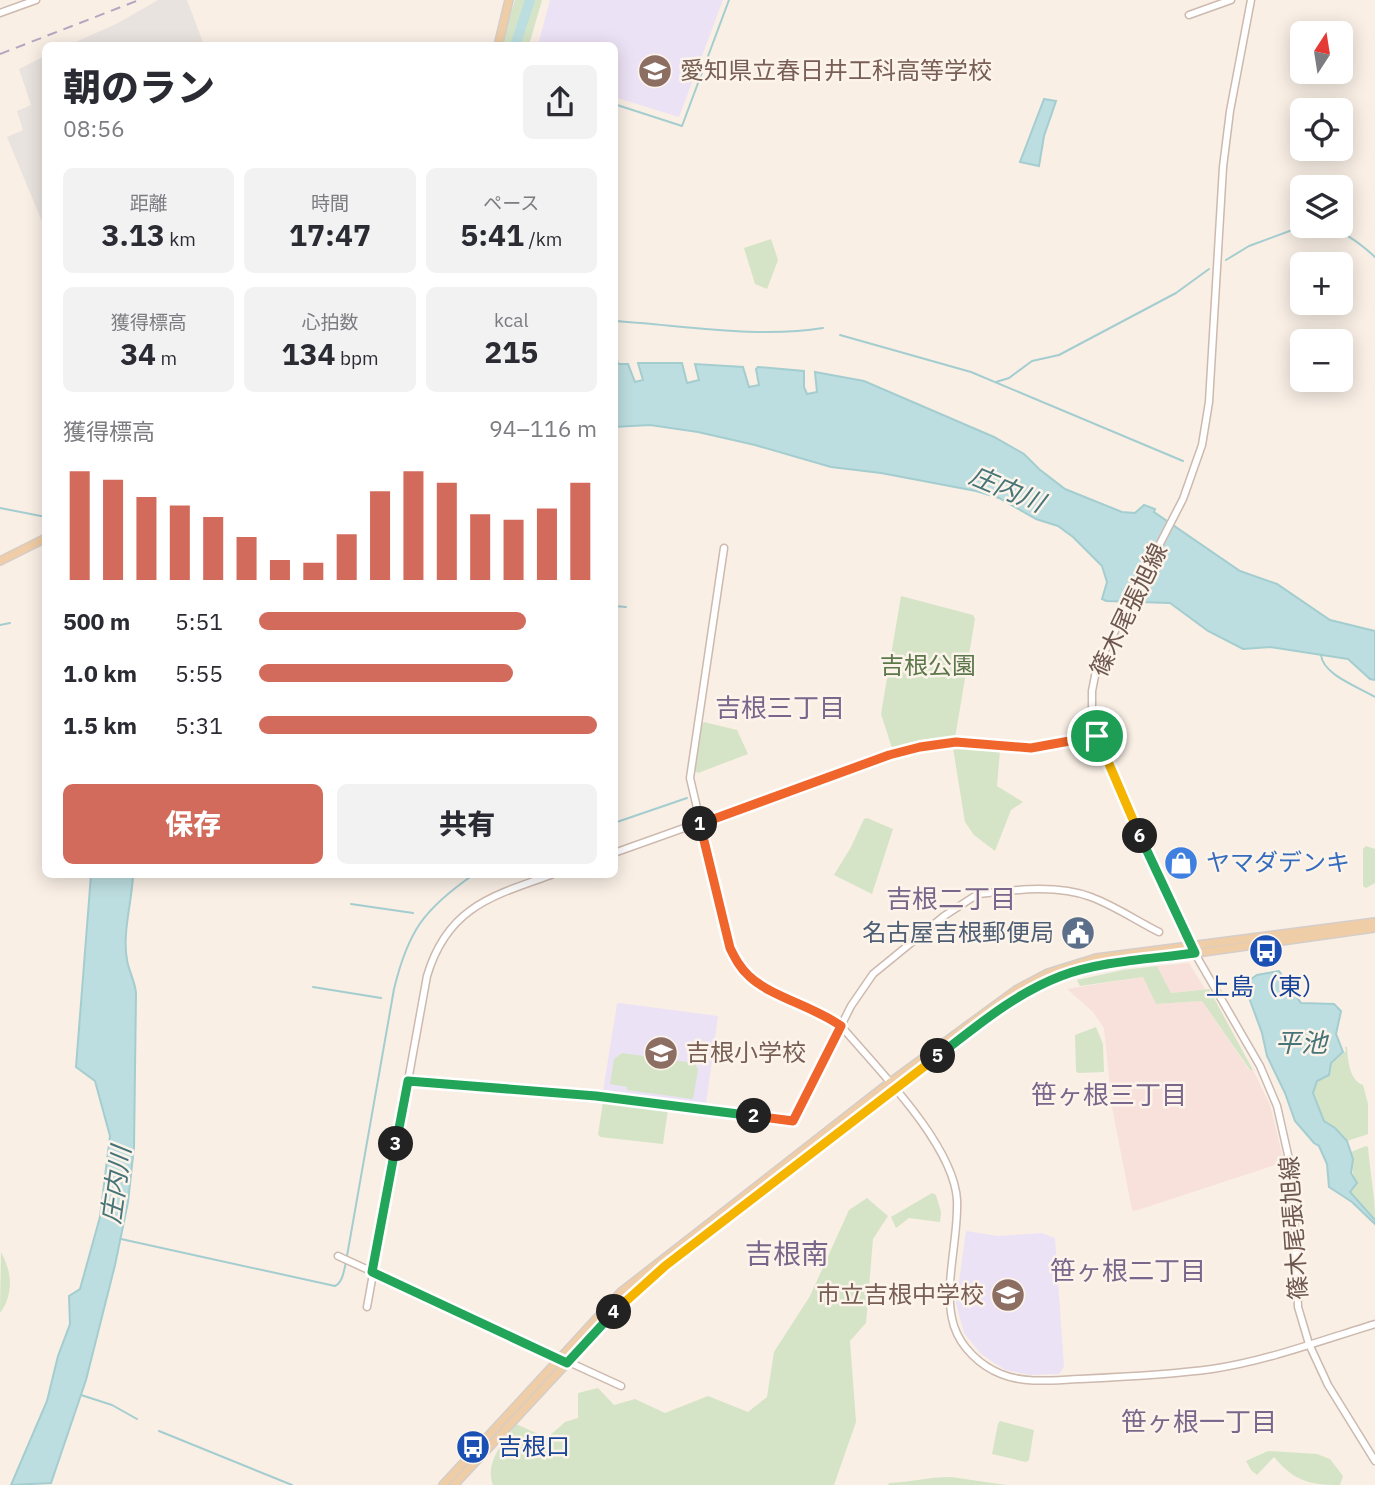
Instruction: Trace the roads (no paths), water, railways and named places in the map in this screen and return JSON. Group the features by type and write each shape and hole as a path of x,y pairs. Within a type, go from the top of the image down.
{"main road":[{"path":"499,42 509,0"},
{"path":"0,561 42,540"},
{"path":"454,1485 623,1303 647,1281 1003,998 1048,973 1096,958 1375,922"},
{"path":"443,1485 611,1302 640,1276 892,1086 1023,994 1062,976 1104,966 1375,928"}],"street":[{"path":"0,13 36,0"},
{"path":"1189,15 1231,0"},
{"name":"篠木尾張旭線","path":"1251,0 1227,132 1209,402 1199,454 1183,499 1097,666 1093,682 1092,711 1105,759 1190,945 1264,1074 1283,1127 1293,1177 1298,1307 1309,1344 1328,1385 1375,1461"},
{"path":"724,548 690,778 730,948 740,966 761,986 824,1014 841,1026 939,1146 953,1175 957,1197 951,1308 954,1326 963,1344 980,1363 1002,1375 1024,1381 1092,1379 1212,1368 1309,1344 1375,1324"},
{"path":"618,852 889,755 920,747 956,742 1031,748 1097,736"},
{"path":"367,1307 426,976 443,937 466,914 491,896 542,878"},
{"path":"408,1081 596,1096 793,1121 861,990 885,962 944,916 978,894 1056,890 1090,896 1159,932"},
{"path":"343,1258 621,1386"}],"water":[{"path":"1044,99 1056,101 1044,136 1039,166 1020,162"},
{"name":"庄内川","path":"638,363 682,363 687,383 699,380 695,364 743,367 749,387 759,385 756,369 758,367 804,371 807,394 817,392 815,372 864,381 994,437 1024,454 1065,489 1122,512 1135,513 1144,505 1155,509 1154,512 1240,571 1277,584 1330,620 1375,631 1375,680 1370,679 1348,659 1270,647 1243,649 1208,631 1170,603 1106,601 1102,599 1107,582 1102,566 1073,537 1058,526 1036,519 999,498 881,473 831,467 755,445 698,432 650,425 618,427 618,364 628,364 635,382 643,380"},
{"name":"庄内川","path":"91,878 133,878 126,939 127,960 136,993 134,1147 128,1202 86,1380 51,1483 11,1485 47,1401 58,1356 70,1324 69,1296 80,1289 100,1217 110,1136 95,1081 76,1067"},
{"name":"平池","path":"1279,971 1301,1003 1334,1004 1341,1011 1336,1034 1343,1052 1331,1063 1329,1075 1317,1081 1313,1093 1324,1121 1347,1141 1353,1159 1351,1173 1357,1183 1350,1192 1375,1220 1375,1224 1352,1202 1329,1187 1327,1164 1319,1146 1295,1121 1267,1056 1262,1033 1244,984 1257,975"}],"waterway":[{"path":"516,42 530,0"},
{"path":"618,105 682,126 729,0"},
{"path":"1226,260 1249,246 1290,231"},
{"path":"1352,238 1375,257"},
{"path":"996,382 1009,378 1032,361 1059,355 1176,293 1209,269"},
{"path":"618,321 746,332 823,328"},
{"path":"840,335 971,372 1183,461"},
{"path":"0,508 42,516"},
{"path":"618,606 626,607"},
{"path":"0,625 10,623"},
{"path":"1321,655 1328,669 1375,697"},
{"path":"618,822 687,798"},
{"path":"347,1256 399,969 420,923 442,899 469,878"},
{"path":"351,904 413,913"},
{"path":"313,987 381,998"},
{"path":"121,1239 335,1286 341,1279 346,1262"},
{"path":"81,1395 112,1405 137,1419"},
{"path":"159,1431 292,1485"}],"railway":[{"path":"0,54 139,0"}],"place":[{"name":"愛知県立春日井工科高等学校","path":"655,71"},
{"name":"ヤマダデンキ","path":"1181,863"},
{"name":"名古屋吉根郵便局","path":"1078,933"},
{"name":"上島（東）","path":"1266,951"},
{"name":"吉根小学校","path":"661,1053"},
{"name":"市立吉根中学校","path":"1008,1295"},
{"name":"吉根口","path":"473,1447"}],"district":[{"name":"吉根三丁目","path":"780,708"},
{"name":"吉根二丁目","path":"951,899"},
{"name":"笹ヶ根三丁目","path":"1109,1095"},
{"name":"吉根南","path":"787,1254"},
{"name":"笹ヶ根二丁目","path":"1128,1271"},
{"name":"笹ヶ根一丁目","path":"1199,1422"}],"park label":[{"name":"吉根公園","path":"928,666"}]}
